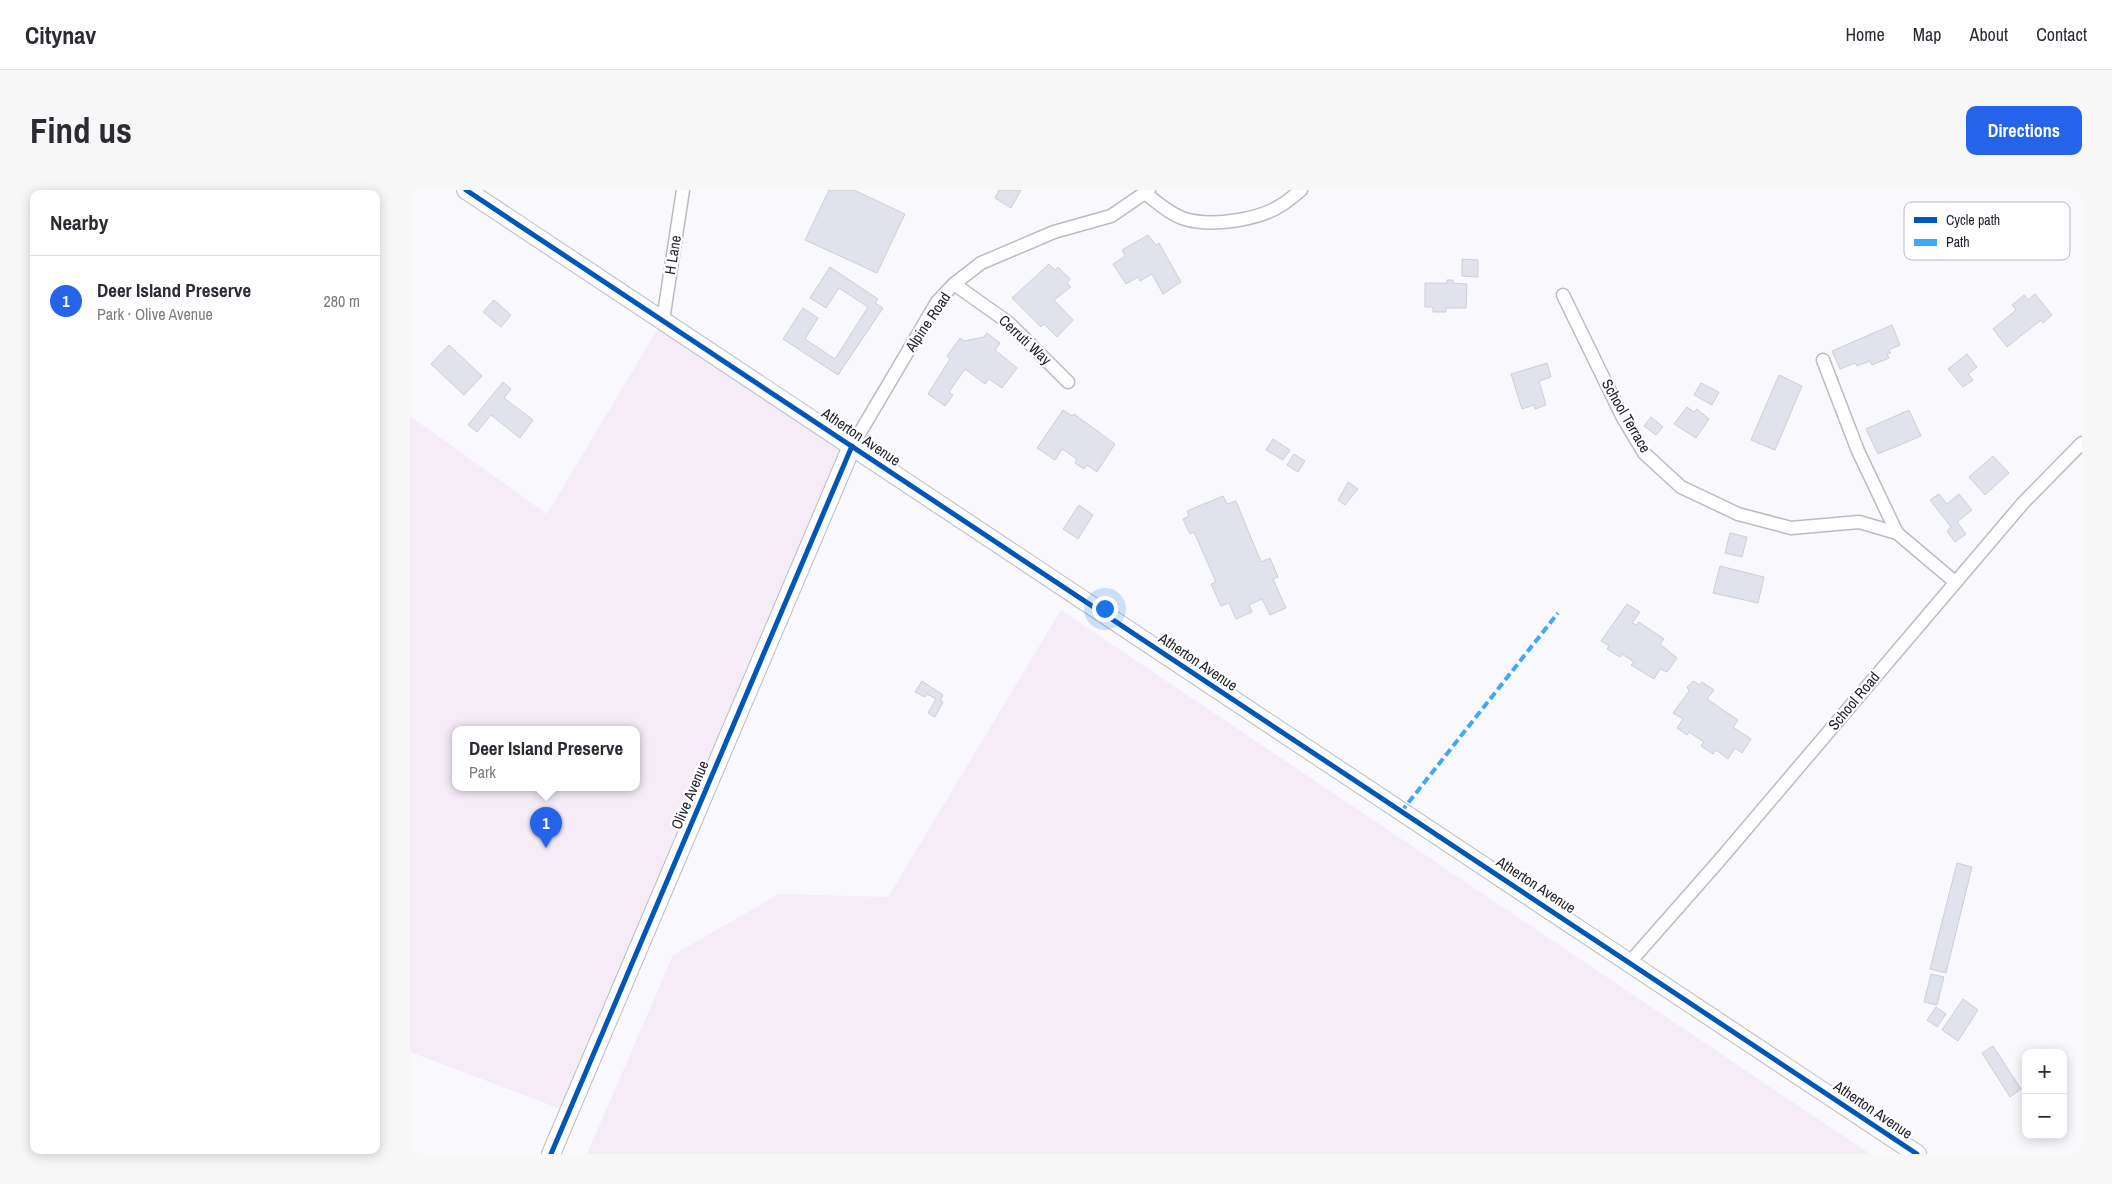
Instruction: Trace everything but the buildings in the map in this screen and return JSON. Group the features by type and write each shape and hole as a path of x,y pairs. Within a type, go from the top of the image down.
{"main road":[{"name":"Atherton Avenue","path":"466,190 1917,1154"},
{"name":"Olive Avenue","path":"551,1154 852,446"}],"street":[{"name":"H Lane","path":"663,320 683,190"},
{"path":"1148,192 1162,206 1184,219 1211,224 1254,216 1282,206 1301,190"},
{"name":"Alpine Road","path":"852,446 937,302 954,284 981,263 1054,232 1111,216 1148,192"},
{"name":"Cerruti Way","path":"954,284 1009,323 1068,382"},
{"name":"School Terrace","path":"1563,295 1623,418 1644,453 1681,487 1738,514 1791,528 1859,522 1897,533 1955,582"},
{"name":"School Terrace","path":"1823,360 1858,452 1897,533"},
{"name":"School Road","path":"1630,962 1718,862 2023,503 2082,443"}],"shaded area":[{"path":"663,320 852,446 569,1112 410,1052 410,416 547,514"},
{"path":"1061,610 1870,1154 587,1154 673,955 779,894 888,897"}],"marked path":[{"path":"1401,812 1558,613"}],"cycle path":[{"path":"466,190 1917,1154"},
{"path":"551,1154 852,446"}],"place":[{"name":"Deer Island Preserve","path":"546,848"}]}
